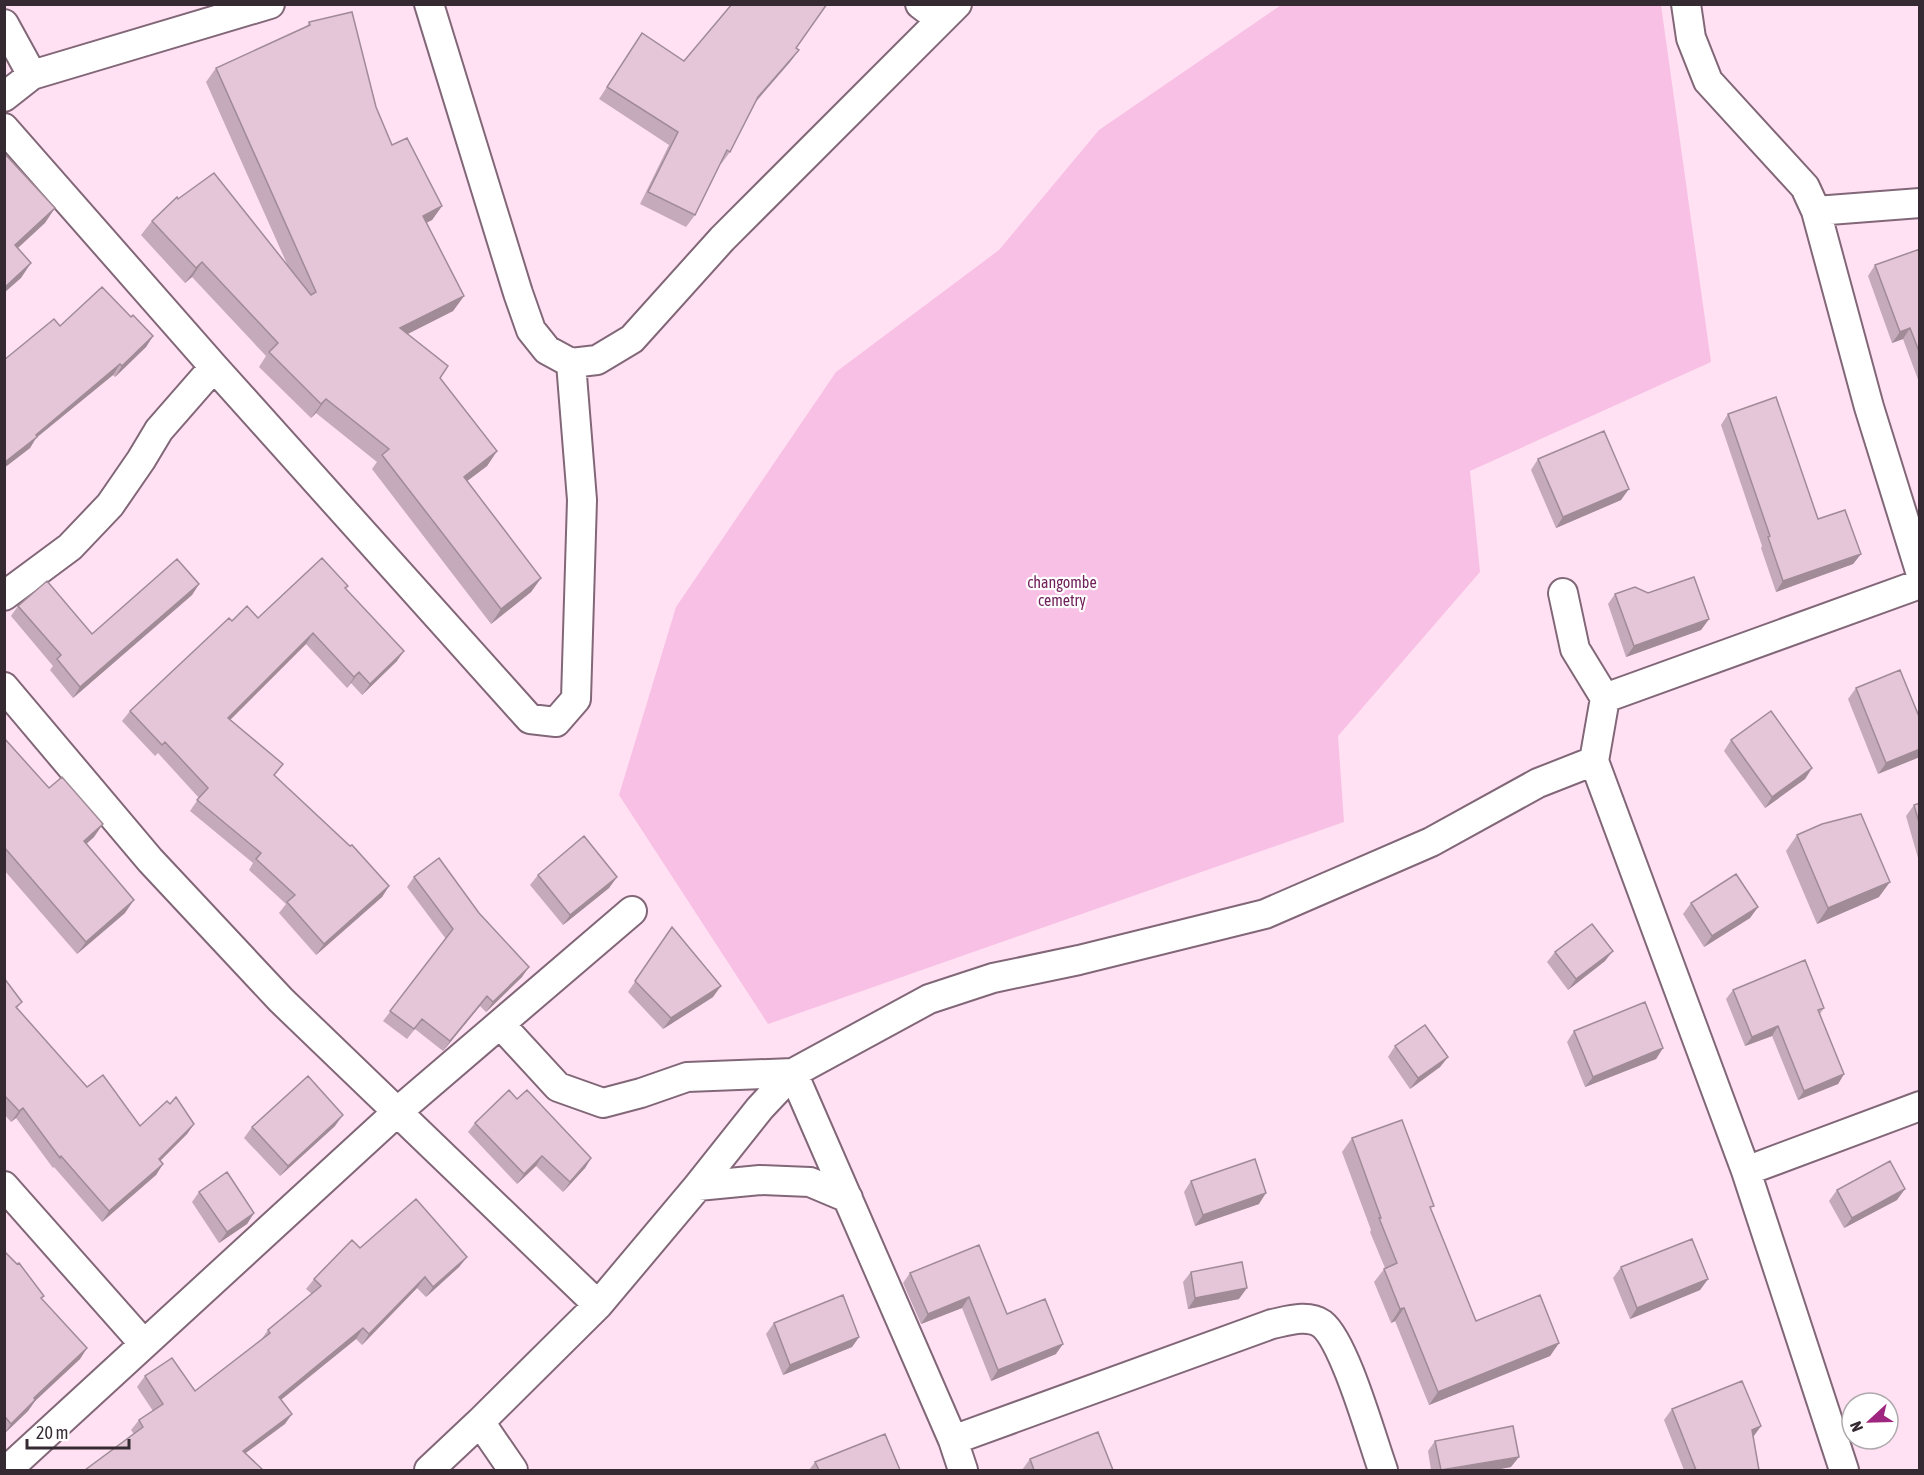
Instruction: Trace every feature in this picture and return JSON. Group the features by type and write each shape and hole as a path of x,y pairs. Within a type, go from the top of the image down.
{"street":[{"path":"4,97 32,75 270,4"},
{"path":"429,4 531,330 547,350 571,363 597,360 632,339 939,10"},
{"path":"1686,4 1691,38 1708,81 1804,187 1816,211 1869,407 1920,571"},
{"path":"4,24 32,75"},
{"path":"4,128 214,367 530,719 556,722 576,699 582,500 571,363"},
{"path":"1816,211 1920,203"},
{"path":"4,596 70,547 110,505 159,430 214,367"},
{"path":"1605,698 1920,584"},
{"path":"1563,593 1575,650 1605,698 1594,761 1746,1171 1844,1470"},
{"path":"4,687 150,860 281,1000 598,1305"},
{"path":"429,1470 598,1305 699,1186 760,1108 793,1073 929,999 993,978 1079,960 1265,914 1431,842 1538,783 1594,761"},
{"path":"7,1470 396,1113 632,911"},
{"path":"500,1024 558,1087 603,1103 687,1077 793,1073"},
{"path":"793,1073 963,1470"},
{"path":"1746,1171 1920,1106"},
{"path":"699,1186 760,1180 810,1182 848,1198"},
{"path":"4,1186 144,1344"},
{"path":"952,1440 1272,1324 1305,1319 1321,1323 1334,1338 1345,1361 1383,1470"},
{"path":"480,1422 513,1470"}],"green space":[{"name":"changombe cemetry","path":"1281,5 1661,5 1711,362 1470,471 1480,572 1338,736 1344,822 768,1024 619,795 676,607 836,372 999,250 1099,130"}],"building":[{"path":"732,4 827,4 796,48 799,50 758,97 730,152 727,150 695,215 648,192 678,132 607,87 642,33 684,61"},
{"path":"352,12 376,107 392,145 407,138 442,206 423,216 464,296 400,328 448,366 440,378 497,451 464,477 541,578 501,609 382,455 389,449 326,399 321,404 269,352 278,343 202,262 196,268 152,221 177,197 178,199 214,173 311,295 316,292 216,68 310,25 309,22"},
{"path":"4,153 55,208 15,245 31,263 4,288"},
{"path":"1920,249 1920,354 1910,328 1900,332 1875,265"},
{"path":"102,287 153,336 122,366 120,364 5,462 4,360 54,319 60,326"},
{"path":"1776,397 1818,519 1845,510 1861,554 1783,581 1728,414"},
{"path":"1604,431 1629,489 1563,517 1538,459"},
{"path":"322,558 348,586 345,588 404,651 370,684 359,672 354,677 313,633 228,718 283,764 274,775 350,846 352,845 389,886 324,944 287,902 295,895 256,859 261,853 197,800 208,788 165,742 162,745 130,711 229,618 232,621 247,606 258,618"},
{"path":"177,559 199,584 80,687 57,659 61,655 18,606 47,581 92,634"},
{"path":"1694,577 1709,619 1634,646 1615,594 1635,587 1648,593"},
{"path":"1900,670 1920,719 1920,749 1886,763 1856,688"},
{"path":"1771,711 1812,768 1772,797 1731,740"},
{"path":"4,738 49,788 62,777 103,824 84,841 134,900 86,942 4,847"},
{"path":"1920,803 1920,826 1914,805"},
{"path":"1861,814 1890,882 1828,908 1797,835 1822,824"},
{"path":"584,836 617,877 570,915 538,875"},
{"path":"439,858 479,913 529,967 493,1002 487,996 450,1041 422,1019 414,1029 390,1011 453,929 414,877"},
{"path":"1736,874 1758,907 1712,936 1691,903"},
{"path":"1592,924 1613,951 1576,979 1555,952"},
{"path":"672,927 721,986 671,1018 635,981"},
{"path":"1805,960 1824,1008 1818,1010 1844,1074 1804,1091 1778,1026 1752,1037 1733,990"},
{"path":"4,978 22,1002 16,1007 87,1087 103,1075 140,1126 167,1101 170,1104 176,1097 194,1124 159,1159 163,1164 109,1211 61,1156 60,1158 23,1108 19,1111 4,1095"},
{"path":"1645,1002 1663,1048 1593,1077 1574,1031"},
{"path":"1425,1025 1448,1057 1418,1078 1395,1046"},
{"path":"308,1076 343,1115 288,1166 252,1127"},
{"path":"509,1090 517,1099 527,1090 591,1158 570,1182 542,1156 524,1174 475,1123"},
{"path":"1402,1120 1434,1206 1430,1207 1476,1321 1540,1295 1559,1343 1438,1392 1404,1308 1400,1309 1384,1269 1397,1263 1352,1138"},
{"path":"1255,1159 1266,1193 1203,1215 1191,1181"},
{"path":"1890,1161 1905,1189 1852,1218 1837,1190"},
{"path":"227,1172 254,1213 227,1232 199,1192"},
{"path":"416,1199 467,1257 433,1287 425,1277 369,1334 363,1328 279,1397 292,1414 243,1451 263,1470 85,1470 143,1427 139,1420 163,1404 145,1376 172,1358 195,1391 270,1333 268,1330 321,1286 314,1279 352,1240 360,1248"},
{"path":"1692,1239 1708,1279 1637,1308 1621,1267"},
{"path":"979,1245 1007,1314 1045,1299 1063,1344 998,1370 969,1297 928,1314 910,1273"},
{"path":"4,1251 17,1264 19,1263 44,1296 41,1298 87,1348 34,1398 35,1400 11,1424 6,1418 4,1419"},
{"path":"1242,1262 1247,1288 1195,1298 1191,1272"},
{"path":"843,1295 859,1337 790,1365 774,1323"},
{"path":"1742,1381 1761,1426 1752,1430 1759,1470 1696,1470 1672,1409"},
{"path":"1513,1426 1519,1457 1441,1470 1435,1441"},
{"path":"1098,1432 1113,1470 1034,1470 1030,1459"},
{"path":"885,1434 900,1470 819,1470 815,1462"}]}
